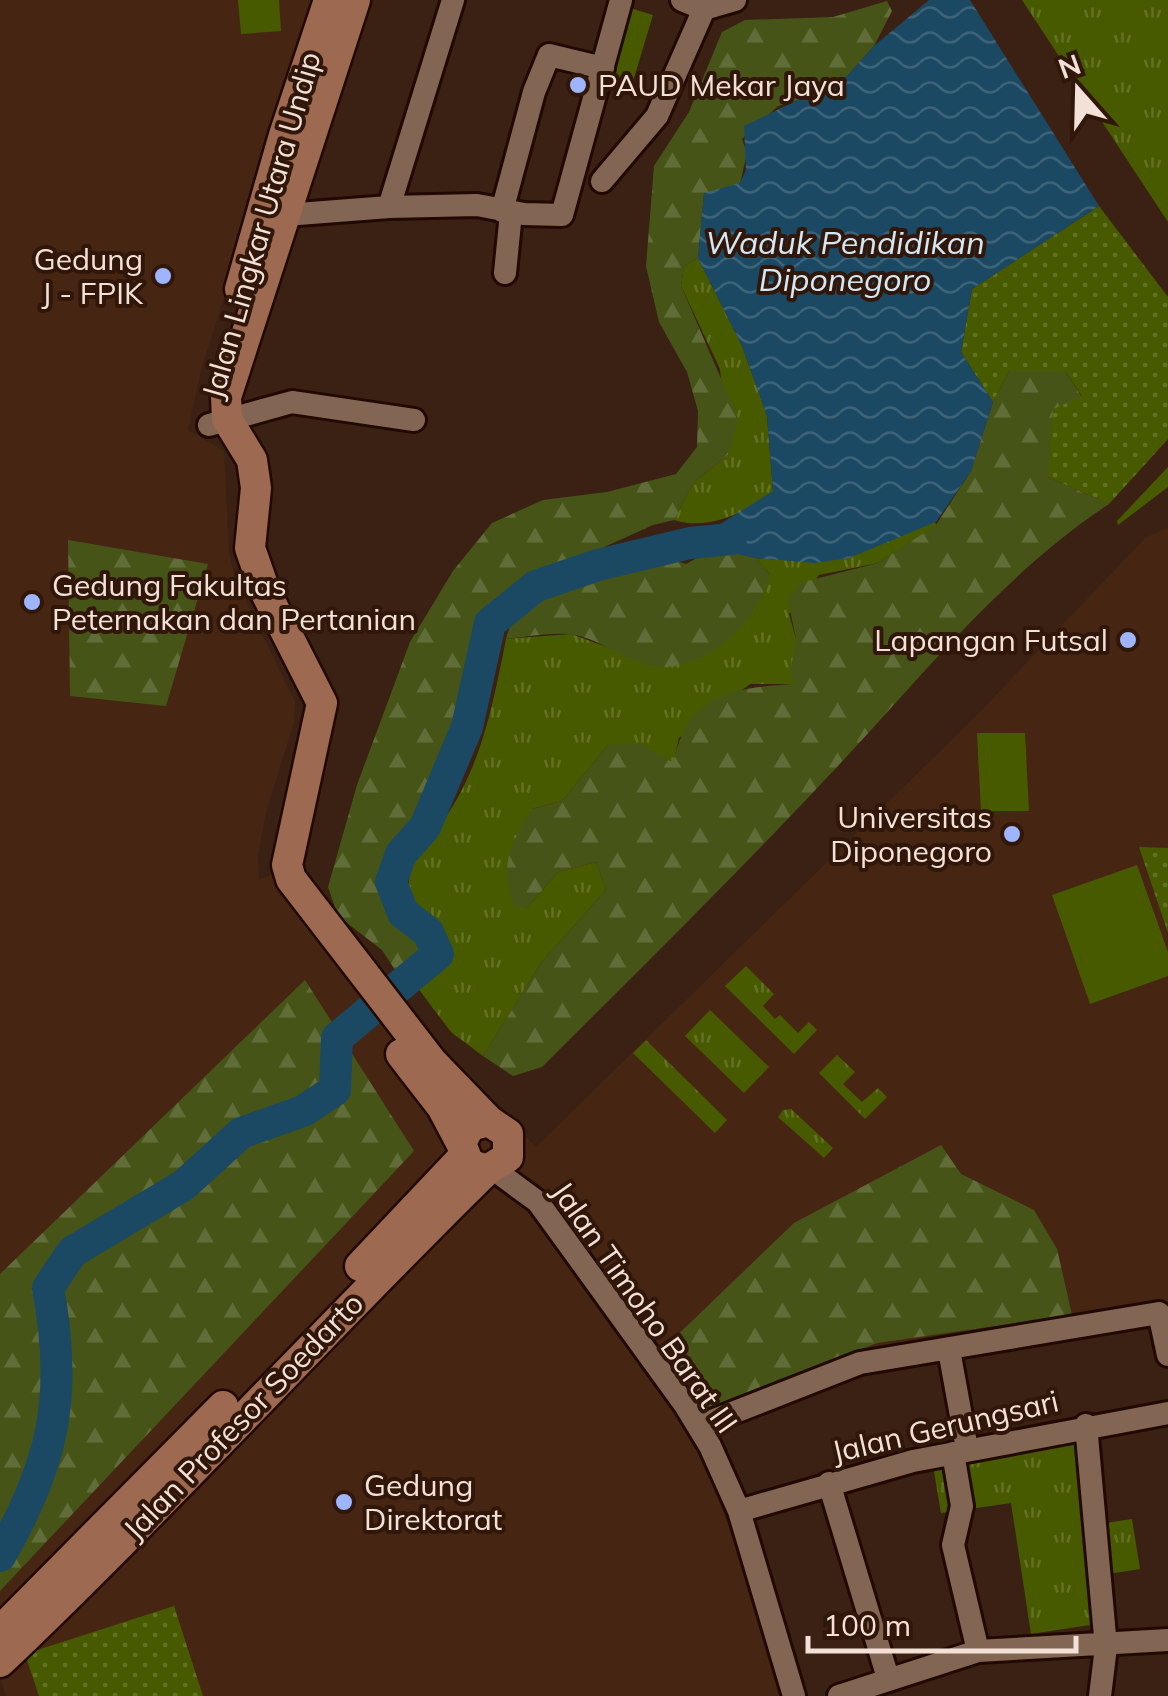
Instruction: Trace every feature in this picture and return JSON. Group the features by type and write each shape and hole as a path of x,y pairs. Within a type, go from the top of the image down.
{"street":[{"name":"Jalan Lingkar Utara Undip","path":"329,0 284,135 206,404 218,422 233,467 243,547 322,702 287,865 303,910 427,1072 488,1163"},
{"name":"Jalan Lingkar Utara Undip","path":"218,422 355,0"},
{"path":"389,207 453,0"},
{"path":"285,215 476,204 507,212 562,214 621,0"},
{"path":"602,180 656,116 690,2 735,0"},
{"path":"505,273 507,212 534,92 550,56 602,68"},
{"path":"218,422 292,402 414,420"},
{"name":"Jalan Lingkar Utara Undip","path":"427,1072 488,1121 470,1126 488,1163"},
{"name":"Jalan Timoho Barat III","path":"488,1163 538,1202 699,1426 739,1510 794,1696"},
{"name":"Jalan Profesor Soedarto","path":"0,1631 488,1163"},
{"name":"Jalan Profesor Soedarto","path":"0,1662 88,1578 488,1163"},
{"path":"699,1426 860,1363 1163,1312 1168,1355"},
{"path":"949,1350 962,1506 954,1544 978,1651"},
{"name":"Jalan Gerungsari","path":"739,1510 828,1483 960,1451 1168,1413"},
{"path":"1086,1425 1106,1647 1100,1696"},
{"path":"828,1483 888,1678"},
{"path":"838,1696 978,1651 1106,1647 1168,1640"}],"shaded area":[{"name":"Universitas Diponegoro","path":"0,0 319,0 201,370 188,430 224,451 229,553 236,581 295,702 294,722 266,812 258,855 259,880 288,868 429,1037 536,1147 974,718 1145,538 1168,527 1168,1305 1075,1319 740,1404 699,1442 788,1696 6,1696 0,1677"}],"green space":[{"path":"238,0 279,0 281,31 241,34"},
{"path":"1022,0 1168,0 1168,222"},
{"path":"887,1 892,11 874,46 846,77 810,97 778,106 742,139 747,153 740,184 704,194 698,258 684,266 681,286 738,418 729,454 694,482 674,520 653,525 529,581 478,618 460,720 416,817 394,846 384,880 403,926 425,948 399,976 382,950 338,916 328,887 357,785 410,642 453,571 492,523 543,500 607,492 676,474 697,447 698,411 687,372 659,322 646,266 654,166 689,112 722,32 745,20 833,17"},
{"path":"627,7 653,15 631,88 605,80"},
{"path":"1099,206 1168,297 1168,439 1109,504 1048,477 1053,409 1082,396 1065,371 1009,371 993,402 961,352 972,289"},
{"path":"698,258 742,346 767,416 773,492 726,518 687,523 674,520 694,482 729,454 720,369 681,286 684,266"},
{"path":"1009,371 1065,371 1082,397 1048,477 1109,504 1034,561 999,594 764,844 542,1067 513,1076 483,1056 541,963 606,890 596,862 558,872 527,908 514,905 507,878 509,855 532,809 562,801 608,745 640,743 673,763 680,740 702,708 732,692 794,684 790,673 796,639 788,600 799,583 878,563 936,525 971,471 993,402"},
{"path":"1168,467 1168,487 1118,525 1117,521"},
{"path":"933,520 937,525 878,563 819,575 789,614 796,639 795,684 750,684 679,738 673,764 608,745 562,801 532,809 527,908 558,872 596,862 606,890 541,963 483,1056 451,1032 417,987 451,956 433,923 410,904 408,863 431,838 464,786 485,732 506,639 571,634 662,667 770,574 755,558 808,560 848,555"},
{"path":"68,540 208,564 166,706 70,696"},
{"path":"715,548 755,558 770,574 765,591 745,623 697,659 661,667 637,662 580,636 553,634 506,639 515,621 532,604 583,577 641,562 686,564"},
{"path":"977,733 1025,733 1029,811 981,811"},
{"path":"1139,847 1168,848 1168,933"},
{"path":"1137,865 1168,952 1168,976 1090,1004 1052,895"},
{"path":"746,966 774,994 763,1006 775,1019 780,1015 798,1033 809,1022 817,1030 794,1054 725,986"},
{"path":"305,980 414,1151 0,1591 0,1274"},
{"path":"710,1010 769,1067 744,1093 685,1036"},
{"path":"646,1040 727,1120 715,1133 633,1053"},
{"path":"837,1055 855,1072 843,1084 862,1102 878,1088 887,1097 865,1119 819,1073"},
{"path":"791,1109 833,1148 824,1158 778,1117 783,1110"},
{"path":"941,1145 961,1174 1034,1210 1057,1249 1072,1315 877,1343 701,1413 664,1348 794,1223"},
{"path":"1079,1443 1092,1525 1132,1519 1140,1569 1089,1577 1096,1624 1031,1634 1011,1503 941,1513 933,1465"},
{"path":"174,1606 203,1696 39,1696 25,1654"}],"water":[{"name":"Waduk Pendidikan Diponegoro","path":"929,0 970,0 1099,206 972,289 961,352 993,402 971,471 936,522 849,558 815,563 755,558 690,543 773,491 767,416 742,346 698,258 704,193 740,183 746,170 744,126 846,77 874,46"}],"waterway":[{"path":"0,1556 33,1490 52,1427 57,1362 48,1288 72,1252 184,1185 241,1133 303,1111 335,1090 337,1038 438,954 428,932 403,913 391,882 401,854 425,827 467,727 490,623 536,586 598,565 690,543 731,539"}],"place":[{"name":"PAUD Mekar Jaya","path":"578,85"},
{"name":"Gedung J - FPIK","path":"163,276"},
{"name":"Gedung Fakultas Peternakan dan Pertanian","path":"32,602"},
{"name":"Lapangan Futsal","path":"1128,640"},
{"name":"Universitas Diponegoro","path":"1012,834"},
{"name":"Gedung Direktorat","path":"344,1502"}]}
